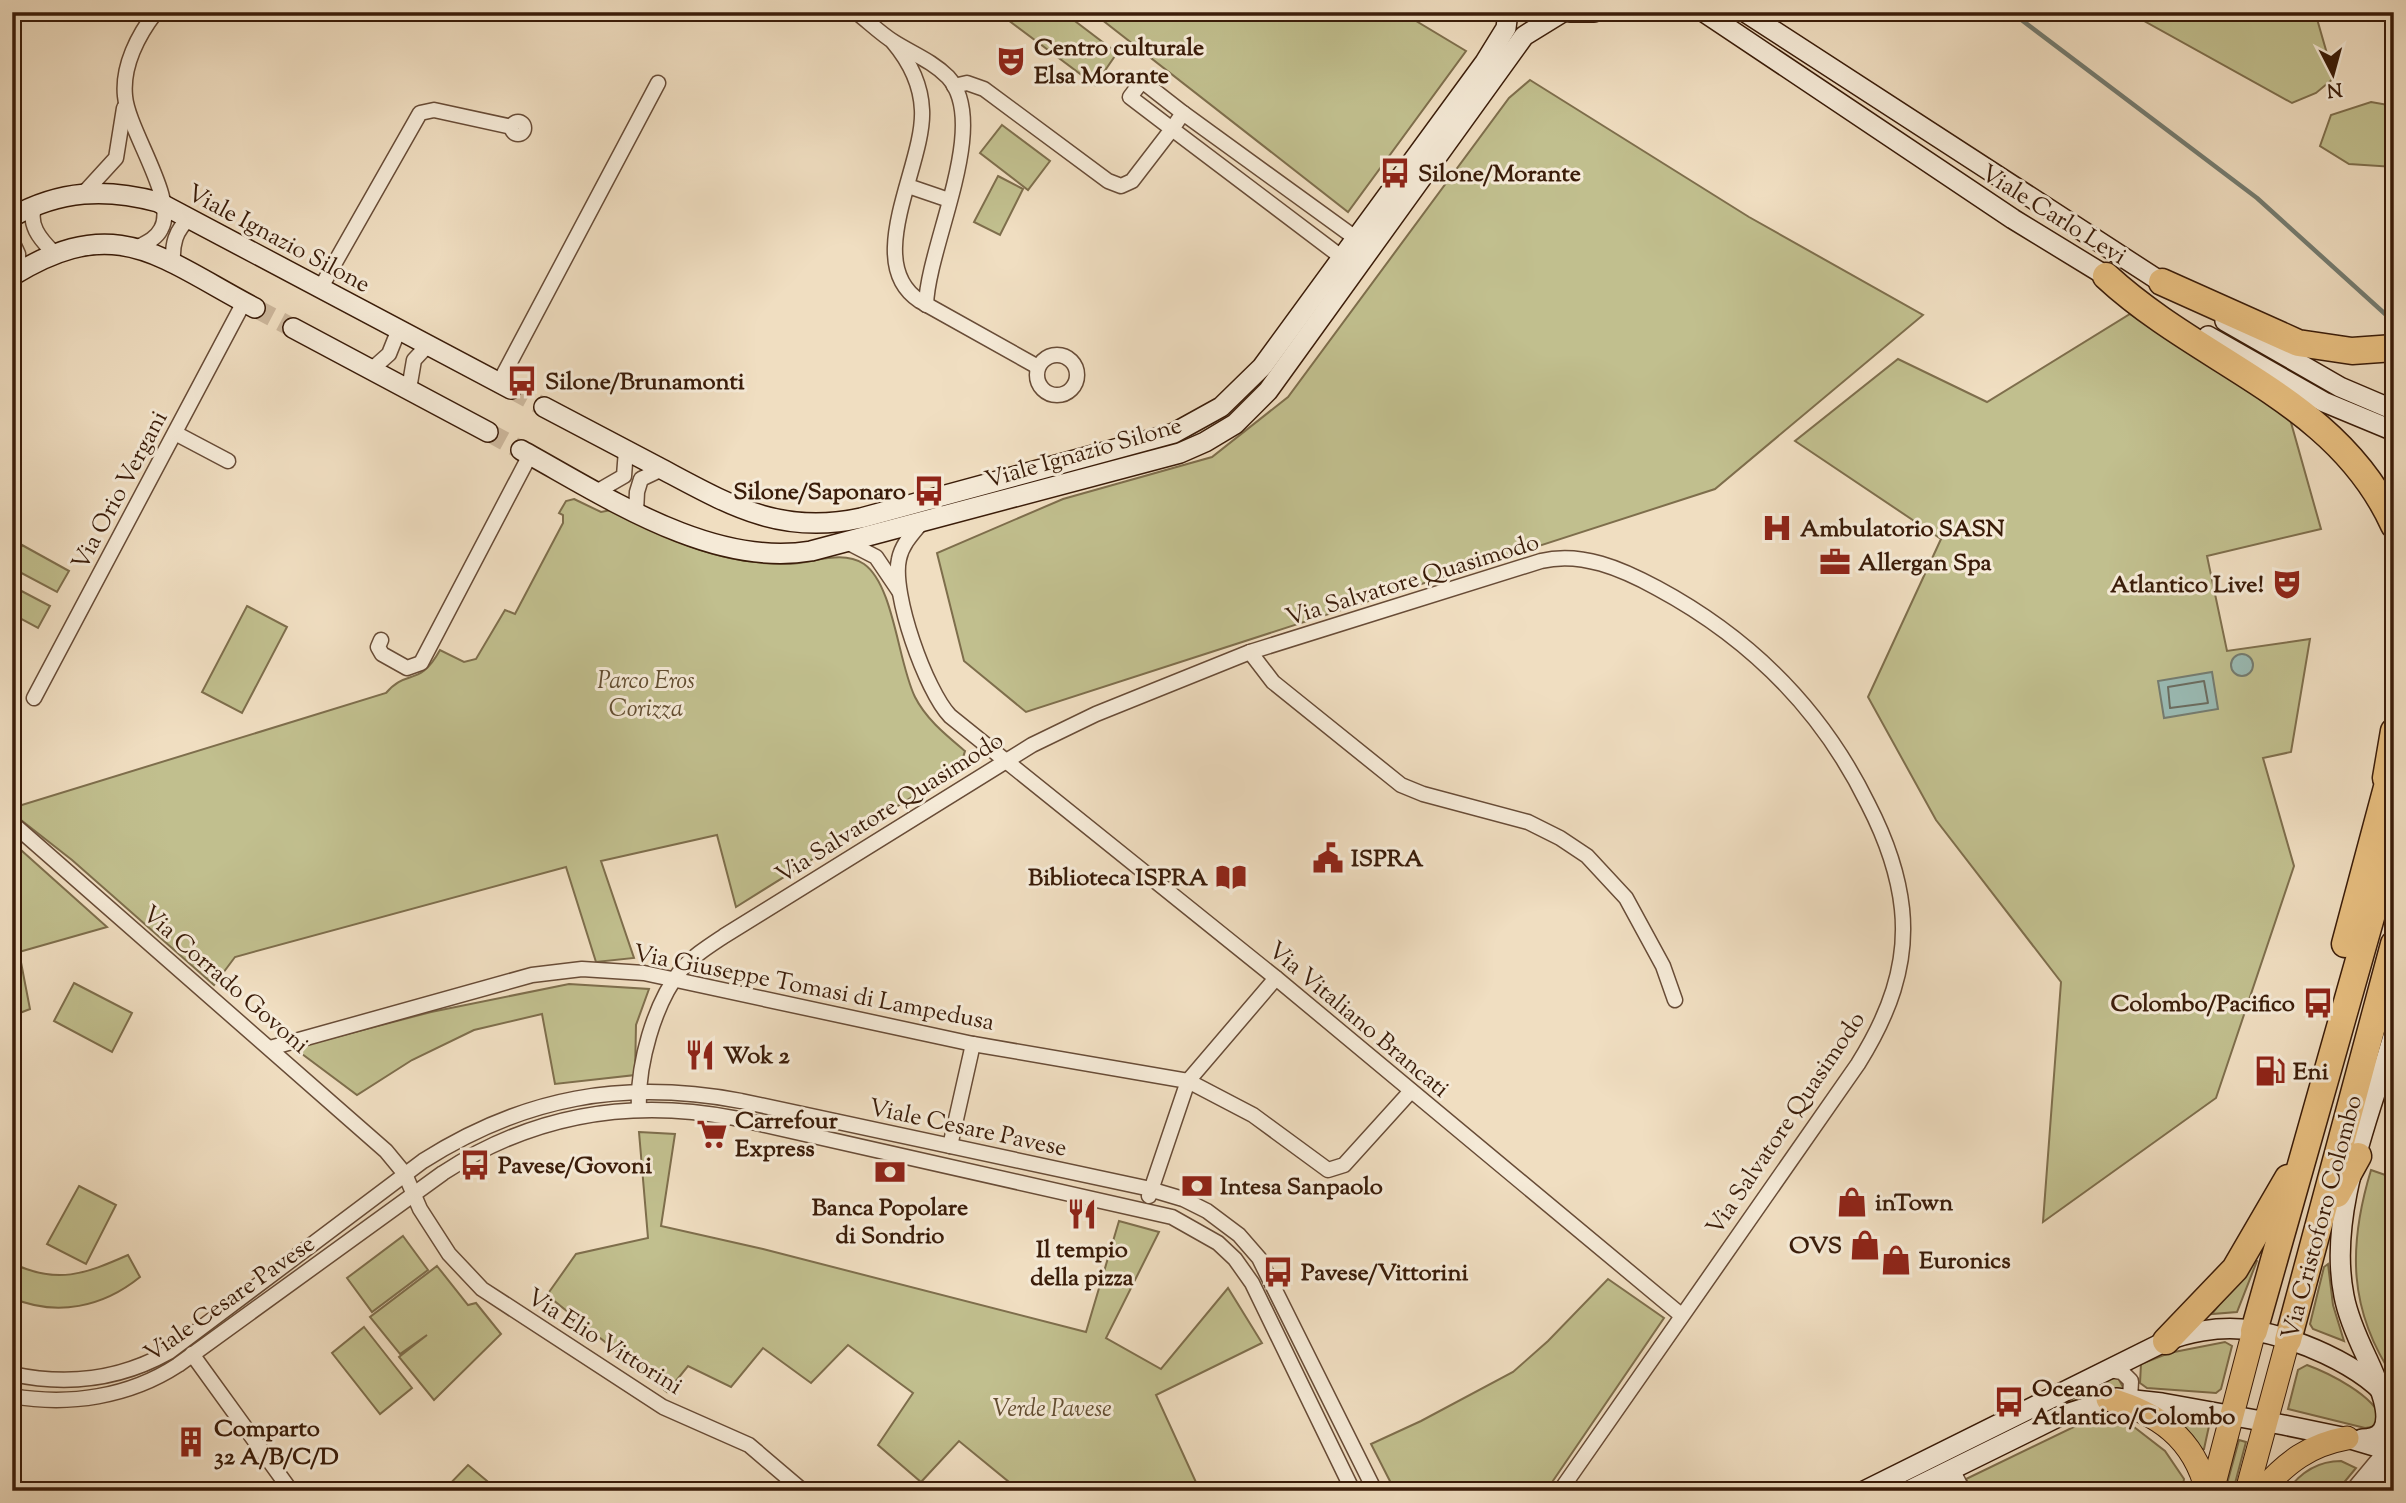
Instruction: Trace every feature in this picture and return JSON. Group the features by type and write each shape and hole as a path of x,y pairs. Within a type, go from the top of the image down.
{"highway":[{"path":"2106,276 2151,314 2285,399 2325,430 2365,473 2394,525"},
{"path":"2162,282 2298,343 2341,351 2394,348"},
{"path":"2386,786 2387,758 2394,731"},
{"name":"Via Cristoforo Colombo","path":"2308,1143 2303,1100 2394,761"},
{"name":"Via Cristoforo Colombo","path":"2254,1331 2394,835"},
{"name":"Via Cristoforo Colombo","path":"2288,1340 2394,944"},
{"path":"2166,1341 2239,1264 2308,1143"},
{"path":"2316,1232 2358,1156"}],"main road":[{"name":"Via Cristoforo Colombo","path":"2209,1491 2254,1331"},
{"name":"Via Cristoforo Colombo","path":"2247,1491 2288,1340"},
{"path":"2119,1399 2147,1412 2172,1429 2194,1458 2209,1491"},
{"path":"2261,1491 2300,1453 2314,1446 2347,1438"}],"street":[{"path":"84,193 116,158 136,40 156,12"},
{"path":"856,12 893,42 932,64 954,86 960,100 964,129 949,200 932,261 926,305"},
{"name":"Viale Ignazio Silone","path":"544,407 754,515 791,523 821,524 861,518 1166,436 1211,414 1243,388 1270,356 1340,256 1485,62 1506,28 1508,12"},
{"name":"Viale Ignazio Silone","path":"525,452 636,512 696,539 748,550 804,552 1171,455 1205,442 1235,424 1276,381 1524,36 1563,12"},
{"path":"1570,12 1594,12"},
{"name":"Viale Carlo Levi","path":"1704,12 1992,205 2106,276 2313,396 2394,431"},
{"name":"Viale Carlo Levi","path":"1745,12 2162,282 2326,380 2394,410"},
{"path":"893,42 913,74 922,106 921,128 897,227 895,260 905,289 926,305 1038,367"},
{"path":"1340,256 1130,97 1142,81 1354,237"},
{"path":"505,386 658,83"},
{"path":"954,86 967,83 984,89 1112,183 1121,186 1132,181 1183,113"},
{"path":"125,97 136,137 166,206 161,229 150,241 136,248"},
{"path":"320,289 419,113 433,110 512,127"},
{"path":"908,186 949,200"},
{"name":"Viale Ignazio Silone","path":"12,217 58,196 84,193 130,195 166,206 505,386"},
{"path":"35,205 32,218 35,230 53,252"},
{"path":"173,264 177,233 190,218"},
{"path":"12,241 18,254 16,274"},
{"path":"16,274 53,252 97,243 136,248 173,264 250,305"},
{"name":"Via Orio Vergani","path":"34,698 175,433 250,305"},
{"path":"293,328 488,432"},
{"path":"371,370 389,354 399,329"},
{"path":"409,389 414,360 428,345"},
{"path":"175,433 228,461"},
{"path":"598,491 615,484 624,476 626,450"},
{"path":"381,639 380,653 410,668 421,663 525,452"},
{"path":"636,512 636,492 641,479 662,469"},
{"path":"901,594 899,558 922,522"},
{"path":"845,541 876,557 901,594"},
{"name":"Via Salvatore Quasimodo","path":"639,1109 639,1091 654,1026 675,978 690,961 724,936 1006,761 1096,714 1250,652 1541,561 1578,559 1609,566 1646,582 1722,628 1781,677 1828,733 1881,830 1896,875 1903,930 1896,984 1879,1028 1858,1064 1560,1491"},
{"name":"Via Vitaliano Brancati","path":"901,594 925,676 934,696 950,716 1276,978 1681,1315"},
{"path":"1250,652 1273,682 1401,785 1423,794 1528,821 1587,856 1626,898 1663,966 1675,1000"},
{"name":"Via Corrado Govoni","path":"12,823 386,1151 405,1174"},
{"name":"Via Giuseppe Tomasi di Lampedusa","path":"270,1048 532,975 597,969 675,978 973,1044 1188,1081 1253,1115 1328,1170 1345,1165 1411,1091"},
{"path":"1146,1209 1188,1081 1276,978"},
{"name":"Via Cristoforo Colombo","path":"2392,1403 2354,1329 2339,1264 2341,1223 2394,1033"},
{"path":"950,1146 973,1044"},
{"name":"Viale Cesare Pavese","path":"12,1374 69,1381 94,1380 141,1368 193,1335 405,1174 461,1138 498,1121 574,1098 639,1091 707,1094 1151,1190 1207,1211 1239,1235 1256,1254 1274,1283 1375,1491"},
{"name":"Viale Cesare Pavese","path":"12,1396 67,1400 106,1395 156,1377 192,1354 413,1194 473,1154 522,1132 586,1114 639,1109 705,1113 1146,1209 1199,1229 1224,1248 1244,1270 1353,1491"},
{"path":"904,1156 907,1137"},
{"path":"405,1174 413,1194"},
{"name":"Via Elio Vittorini","path":"413,1194 449,1254 482,1289 663,1407 749,1445 803,1491"},
{"path":"1864,1491 2166,1341 2217,1330 2254,1331 2288,1340 2342,1363 2392,1403 2393,1420 2387,1433 2378,1438 2347,1438"},
{"path":"192,1354 291,1491"},
{"path":"2109,1370 2122,1372 2131,1381 2119,1399"},
{"path":"1908,1491 1947,1478 2060,1416 2119,1399 2266,1421 2347,1438 2392,1454"},
{"path":"2352,1491 2392,1454"},
{"path":"2368,1491 2392,1454"},
{"path":"1947,1478 1963,1491"}],"green space":[{"path":"1010,12 1063,12 1117,53 1095,85 1004,17"},
{"path":"1092,12 1401,12 1466,51 1348,212"},
{"path":"2128,12 2315,12 2334,78 2316,93 2292,103"},
{"path":"1530,80 1749,217 1923,315 1715,489 1026,712 964,661 937,553 1063,499 1212,457 1288,397 1509,98"},
{"path":"2371,102 2394,106 2394,167 2349,164 2320,146 2331,115"},
{"path":"1002,125 1050,161 1028,190 980,153"},
{"path":"998,176 1023,189 1000,235 974,222"},
{"path":"2130,314 2288,412 2321,529 2207,556 2227,651 2310,639 2291,752 2263,758 2294,866 2216,1098 2043,1222 2061,982 1936,820 1868,697 1941,539 1795,441 1898,359 1987,402"},
{"name":"Parco Eros Corizza","path":"574,499 601,512 611,510 695,548 738,560 786,564 836,557 864,564 874,574 889,606 915,697 931,720 965,751 960,767 736,907 717,835 601,861 634,958 596,962 566,867 235,957 214,985 72,860 12,813 12,808 386,693 400,681 426,669 440,650 464,662 476,659 505,610 515,614 563,523 563,515 559,513 566,501"},
{"path":"22,545 69,571 57,592 12,568"},
{"path":"12,586 50,606 38,628 12,614"},
{"path":"247,606 287,627 242,713 202,692"},
{"path":"12,842 107,927 19,952 30,1009 12,1016"},
{"path":"74,983 132,1013 112,1052 54,1021"},
{"path":"569,984 649,989 636,1025 635,1075 555,1084 542,1014 474,1030 412,1060 357,1095 294,1048 431,1012"},
{"name":"Verde Pavese","path":"639,1132 675,1134 661,1226 763,1249 1086,1332 1119,1221 1159,1232 1106,1338 1161,1369 1228,1288 1262,1343 1156,1395 1200,1491 1020,1491 959,1441 921,1482 878,1445 913,1393 848,1345 811,1383 763,1348 731,1387 688,1366 667,1392 547,1295 576,1254 648,1238"},
{"path":"2371,1170 2394,1178 2394,1378 2368,1328 2360,1302 2357,1277 2358,1225"},
{"path":"79,1186 116,1205 86,1264 47,1244"},
{"path":"403,1236 428,1270 372,1312 347,1278"},
{"path":"128,1255 140,1277 111,1296 95,1302 63,1308 29,1304 12,1298 12,1263 43,1274 57,1275 84,1272"},
{"path":"2254,1259 2257,1261 2237,1312 2212,1314"},
{"path":"2328,1264 2333,1305 2344,1341 2313,1329 2310,1324 2324,1267"},
{"path":"437,1266 468,1305 476,1303 501,1334 434,1400 399,1357 427,1335 400,1354 370,1317"},
{"path":"1608,1279 1664,1318 1546,1491 1395,1491 1371,1444 1513,1372 1548,1341"},
{"path":"364,1327 412,1388 380,1414 332,1353"},
{"path":"2225,1342 2232,1346 2221,1389 2216,1393 2147,1388 2140,1383 2141,1364 2169,1353"},
{"path":"2307,1365 2361,1394 2377,1410 2381,1419 2372,1427 2365,1428 2288,1409 2298,1370"},
{"path":"2117,1376 2124,1389 2069,1402 2063,1401"},
{"path":"2125,1420 2165,1451 2184,1479 2182,1491 1972,1491 1966,1479 2086,1421"},
{"path":"2179,1420 2209,1426 2204,1449 2202,1449"},
{"path":"2239,1440 2246,1442 2233,1491 2225,1491"},
{"path":"2341,1461 2356,1468 2337,1491 2287,1491 2310,1469"},
{"path":"468,1465 499,1491 443,1491"}],"water":[{"path":"2242,654 2250,657 2253,665 2250,673 2242,676 2234,673 2231,665 2234,657"},
{"path":"2212,672 2218,709 2164,718 2158,681"}],"waterway":[{"path":"2011,12 2257,198 2394,322"}],"tunnel":[{"path":"255,308 293,328"},
{"path":"511,389 544,407"},
{"path":"488,432 521,450"}],"place":[{"name":"Centro culturale Elsa Morante","path":"1011,61"},
{"name":"Silone/Morante","path":"1395,173"},
{"name":"Silone/Brunamonti","path":"522,381"},
{"name":"Silone/Saponaro","path":"929,491"},
{"name":"Ambulatorio SASN","path":"1777,528"},
{"name":"Allergan Spa","path":"1835,562"},
{"name":"Atlantico Live!","path":"2287,584"},
{"name":"ISPRA","path":"1328,858"},
{"name":"Biblioteca ISPRA","path":"1231,877"},
{"name":"Colombo/Pacifico","path":"2318,1003"},
{"name":"Wok 2","path":"700,1055"},
{"name":"Eni","path":"2270,1071"},
{"name":"Carrefour Express","path":"712,1134"},
{"name":"Pavese/Govoni","path":"475,1165"},
{"name":"Banca Popolare di Sondrio","path":"890,1172"},
{"name":"Intesa Sanpaolo","path":"1197,1186"},
{"name":"inTown","path":"1852,1202"},
{"name":"Il tempio della pizza","path":"1082,1214"},
{"name":"OVS","path":"1865,1245"},
{"name":"Euronics","path":"1896,1260"},
{"name":"Pavese/Vittorini","path":"1278,1272"},
{"name":"Oceano Atlantico/Colombo","path":"2009,1402"},
{"name":"Comparto 32 A/B/C/D","path":"191,1442"}]}
